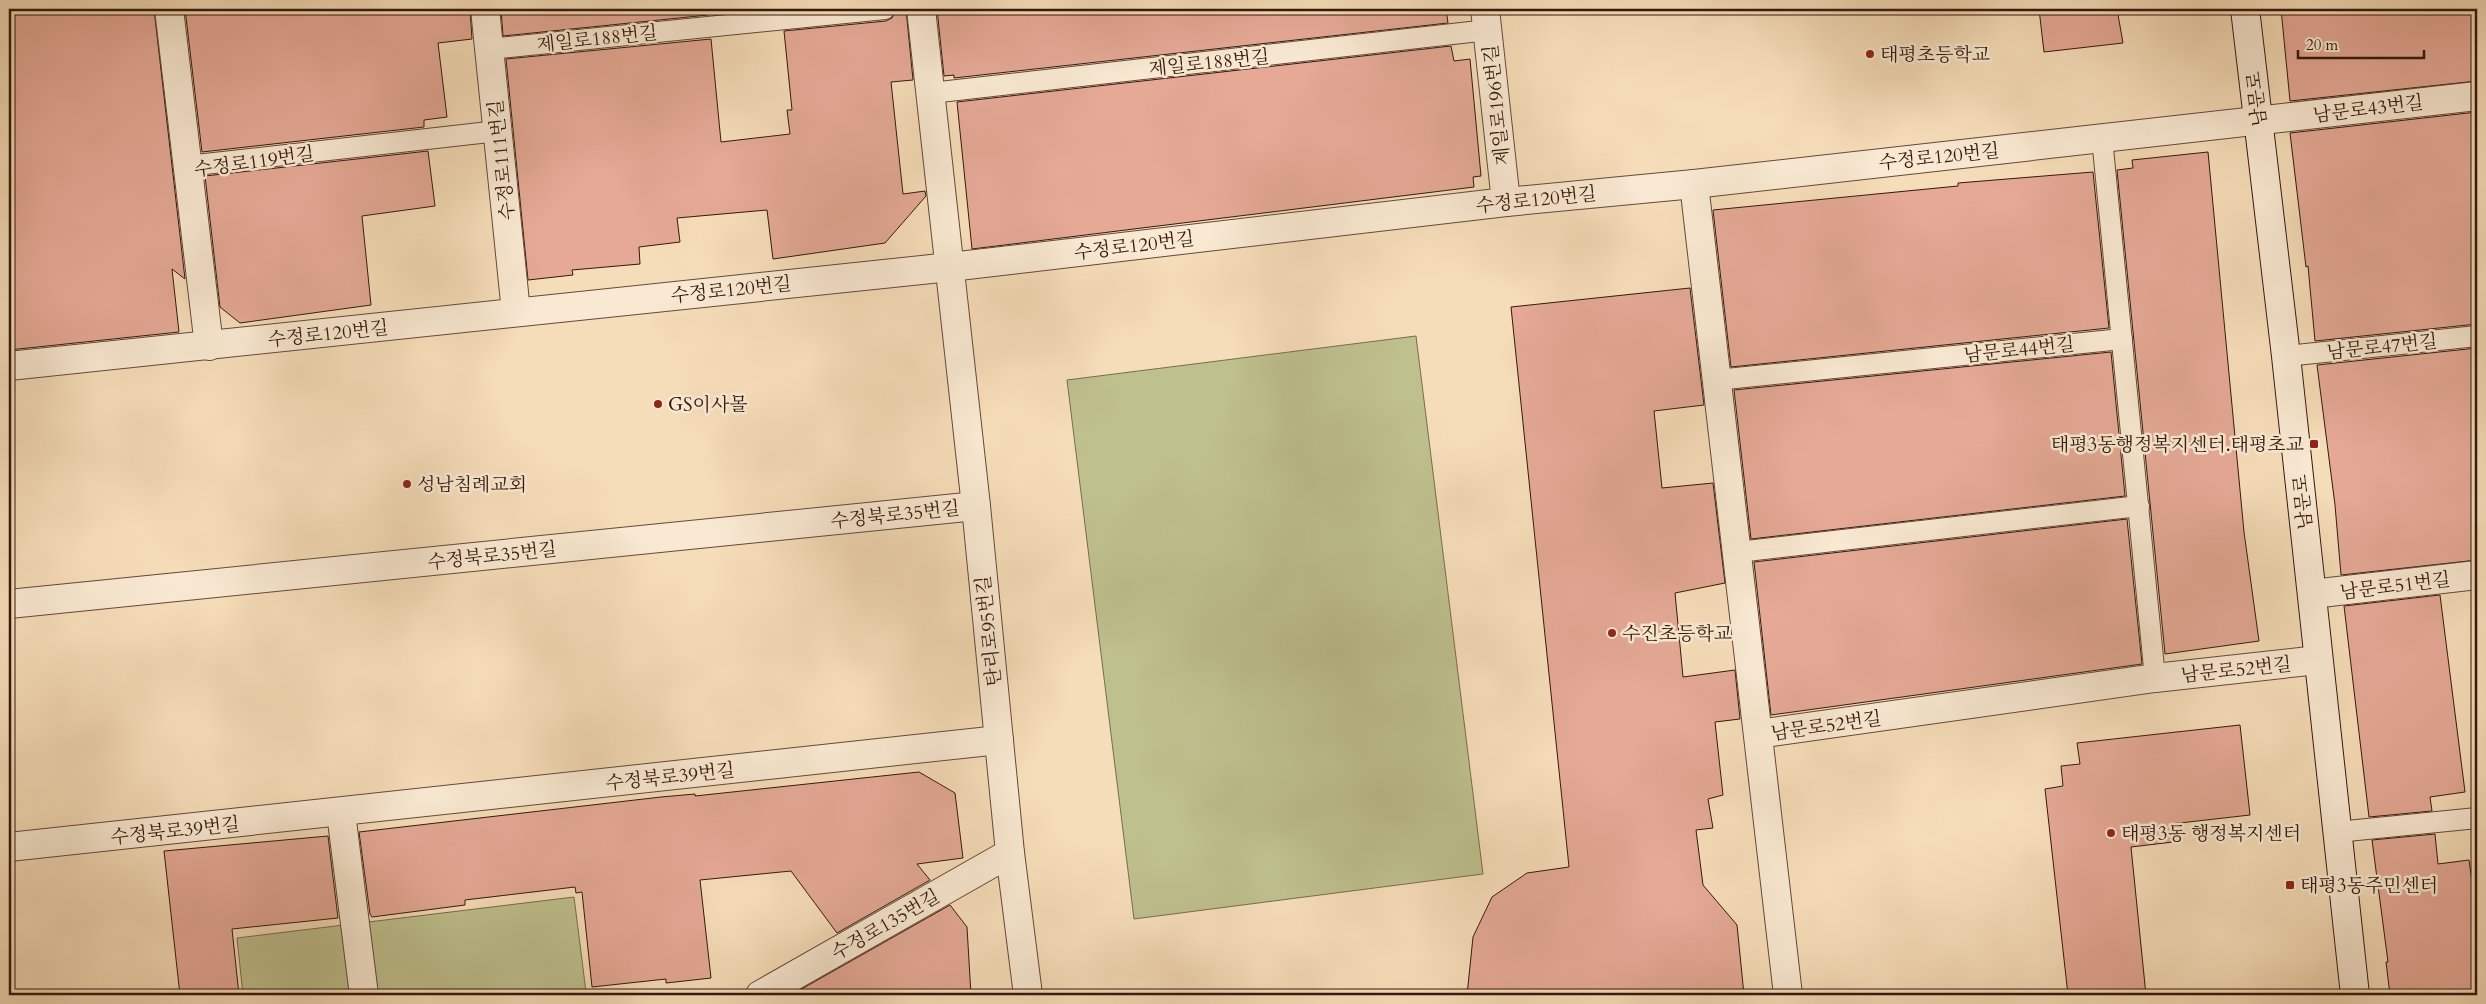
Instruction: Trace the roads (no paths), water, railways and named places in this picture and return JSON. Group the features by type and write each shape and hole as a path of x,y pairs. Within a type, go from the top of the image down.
{"street":[{"path":"169,9 186,166"},
{"name":"수정로111번길","path":"485,9 516,312"},
{"path":"921,9 950,267"},
{"name":"남문로","path":"2245,9 2286,356 2355,995"},
{"name":"제일로196번길","path":"1486,20 1506,202"},
{"name":"남문로43번길","path":"2258,121 2477,96"},
{"name":"수정로120번길","path":"9,366 950,267 1506,202 1694,184 2258,121"},
{"name":"수정로119번길","path":"186,166 209,346"},
{"path":"1694,184 1758,734"},
{"name":"탄리로95번길","path":"950,267 976,506 1010,853 1028,995"},
{"name":"수정북로35번길","path":"9,604 976,506"},
{"name":"남문로51번길","path":"2312,594 2477,575"},
{"name":"남문로52번길","path":"1788,995 1758,734 2155,678 2318,660"},
{"name":"수정북로39번길","path":"9,847 341,813 999,740"},
{"path":"341,813 364,995"},
{"name":"수정로135번길","path":"760,995 1010,853"}],"lane":[{"name":"제일로188번길","path":"489,49 885,9"},
{"name":"제일로188번길","path":"931,92 1486,20"},
{"name":"수정로119번길","path":"186,166 498,131"},
{"path":"2102,138 2122,339"},
{"name":"남문로47번길","path":"2286,356 2477,336"},
{"name":"남문로44번길","path":"1716,380 2122,339"},
{"name":"남문로52번길","path":"2122,339 2155,678"},
{"path":"1738,552 2138,506"},
{"path":"2337,832 2477,818"}],"place":[{"name":"태평초등학교","path":"1870,54"},
{"name":"GS이사몰","path":"658,404"},
{"name":"태평3동행정복지센터.태평초교","path":"2314,444"},
{"name":"성남침례교회","path":"407,484"},
{"name":"수진초등학교","path":"1612,633"},
{"name":"태평3동 행정복지센터","path":"2111,833"},
{"name":"태평3동주민센터","path":"2290,885"}]}
